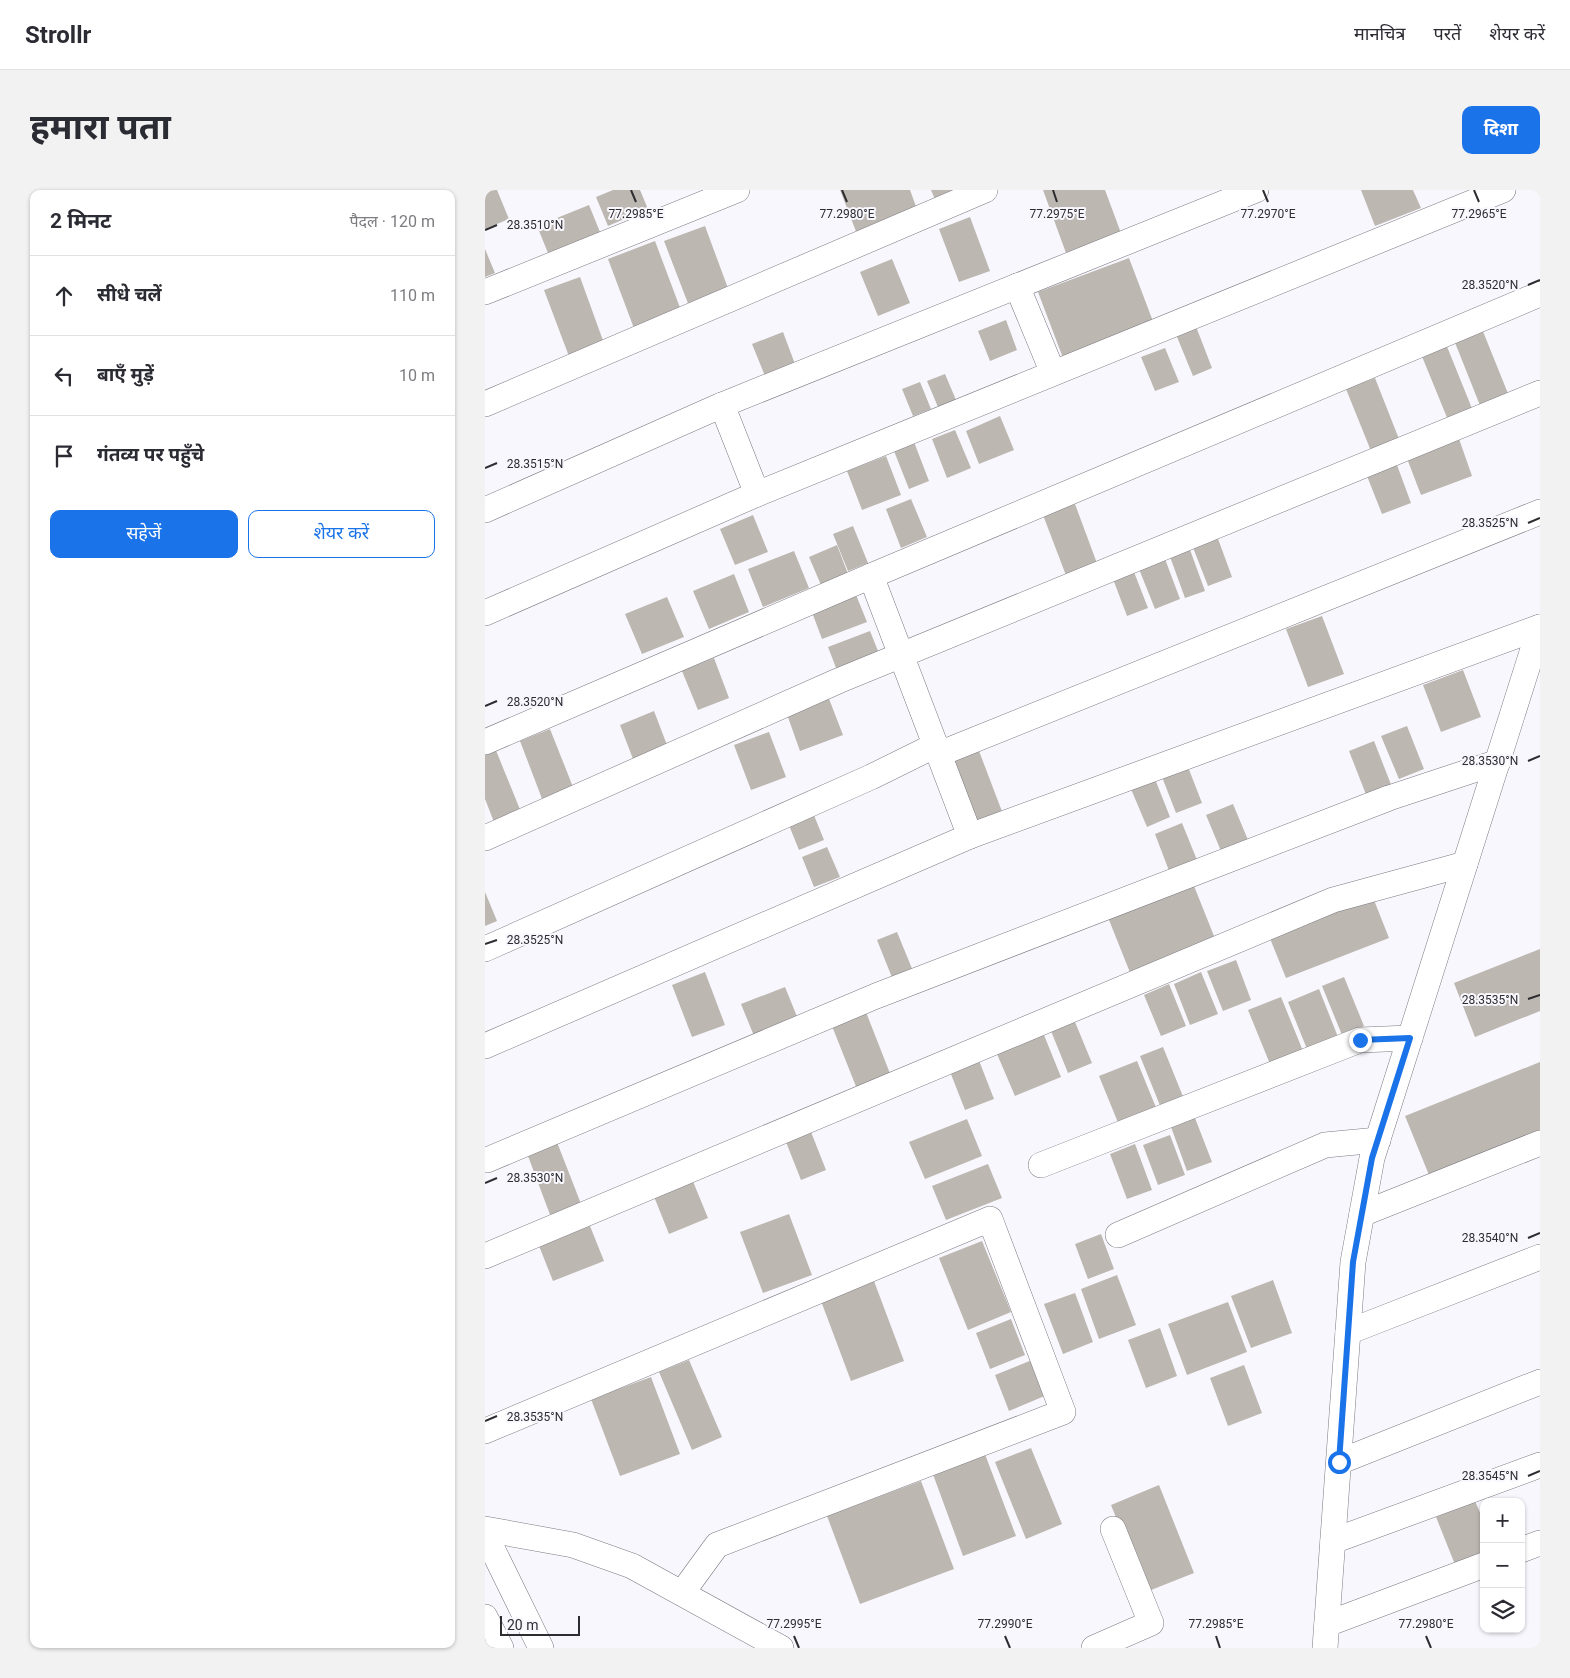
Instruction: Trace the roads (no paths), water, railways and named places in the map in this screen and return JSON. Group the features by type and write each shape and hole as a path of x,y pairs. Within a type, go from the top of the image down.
{"street":[{"path":"485,292 737,190"},
{"path":"485,404 985,190"},
{"path":"485,510 723,405 1255,190"},
{"path":"485,613 757,494 1503,190"},
{"path":"1017,286 1053,373"},
{"path":"485,742 871,576 1540,294"},
{"path":"485,838 901,655 1540,393"},
{"path":"723,405 757,494"},
{"path":"485,950 937,750 1540,512"},
{"path":"871,576 970,836"},
{"path":"485,1046 970,836 1540,627 1531,679 1497,762 1378,1140 1362,1214 1353,1262 1326,1636 1480,1566"},
{"path":"487,1160 876,996 1389,798 1497,762"},
{"path":"485,1256 1333,900 1465,864"},
{"path":"1041,1165 1360,1040 1410,1038"},
{"path":"1118,1235 1325,1145 1378,1140"},
{"path":"1362,1214 1540,1143"},
{"path":"485,1431 990,1219 1063,1412 717,1545 682,1593"},
{"path":"1348,1332 1540,1257"},
{"path":"1339,1462 1540,1382"},
{"path":"1333,1542 1540,1466"},
{"path":"485,1529 573,1545 632,1566 781,1648"},
{"path":"1095,1648 1151,1623 1113,1529"},
{"path":"485,1534 541,1648"},
{"path":"1525,1549 1540,1543"},
{"path":"485,1616 501,1648"}]}
